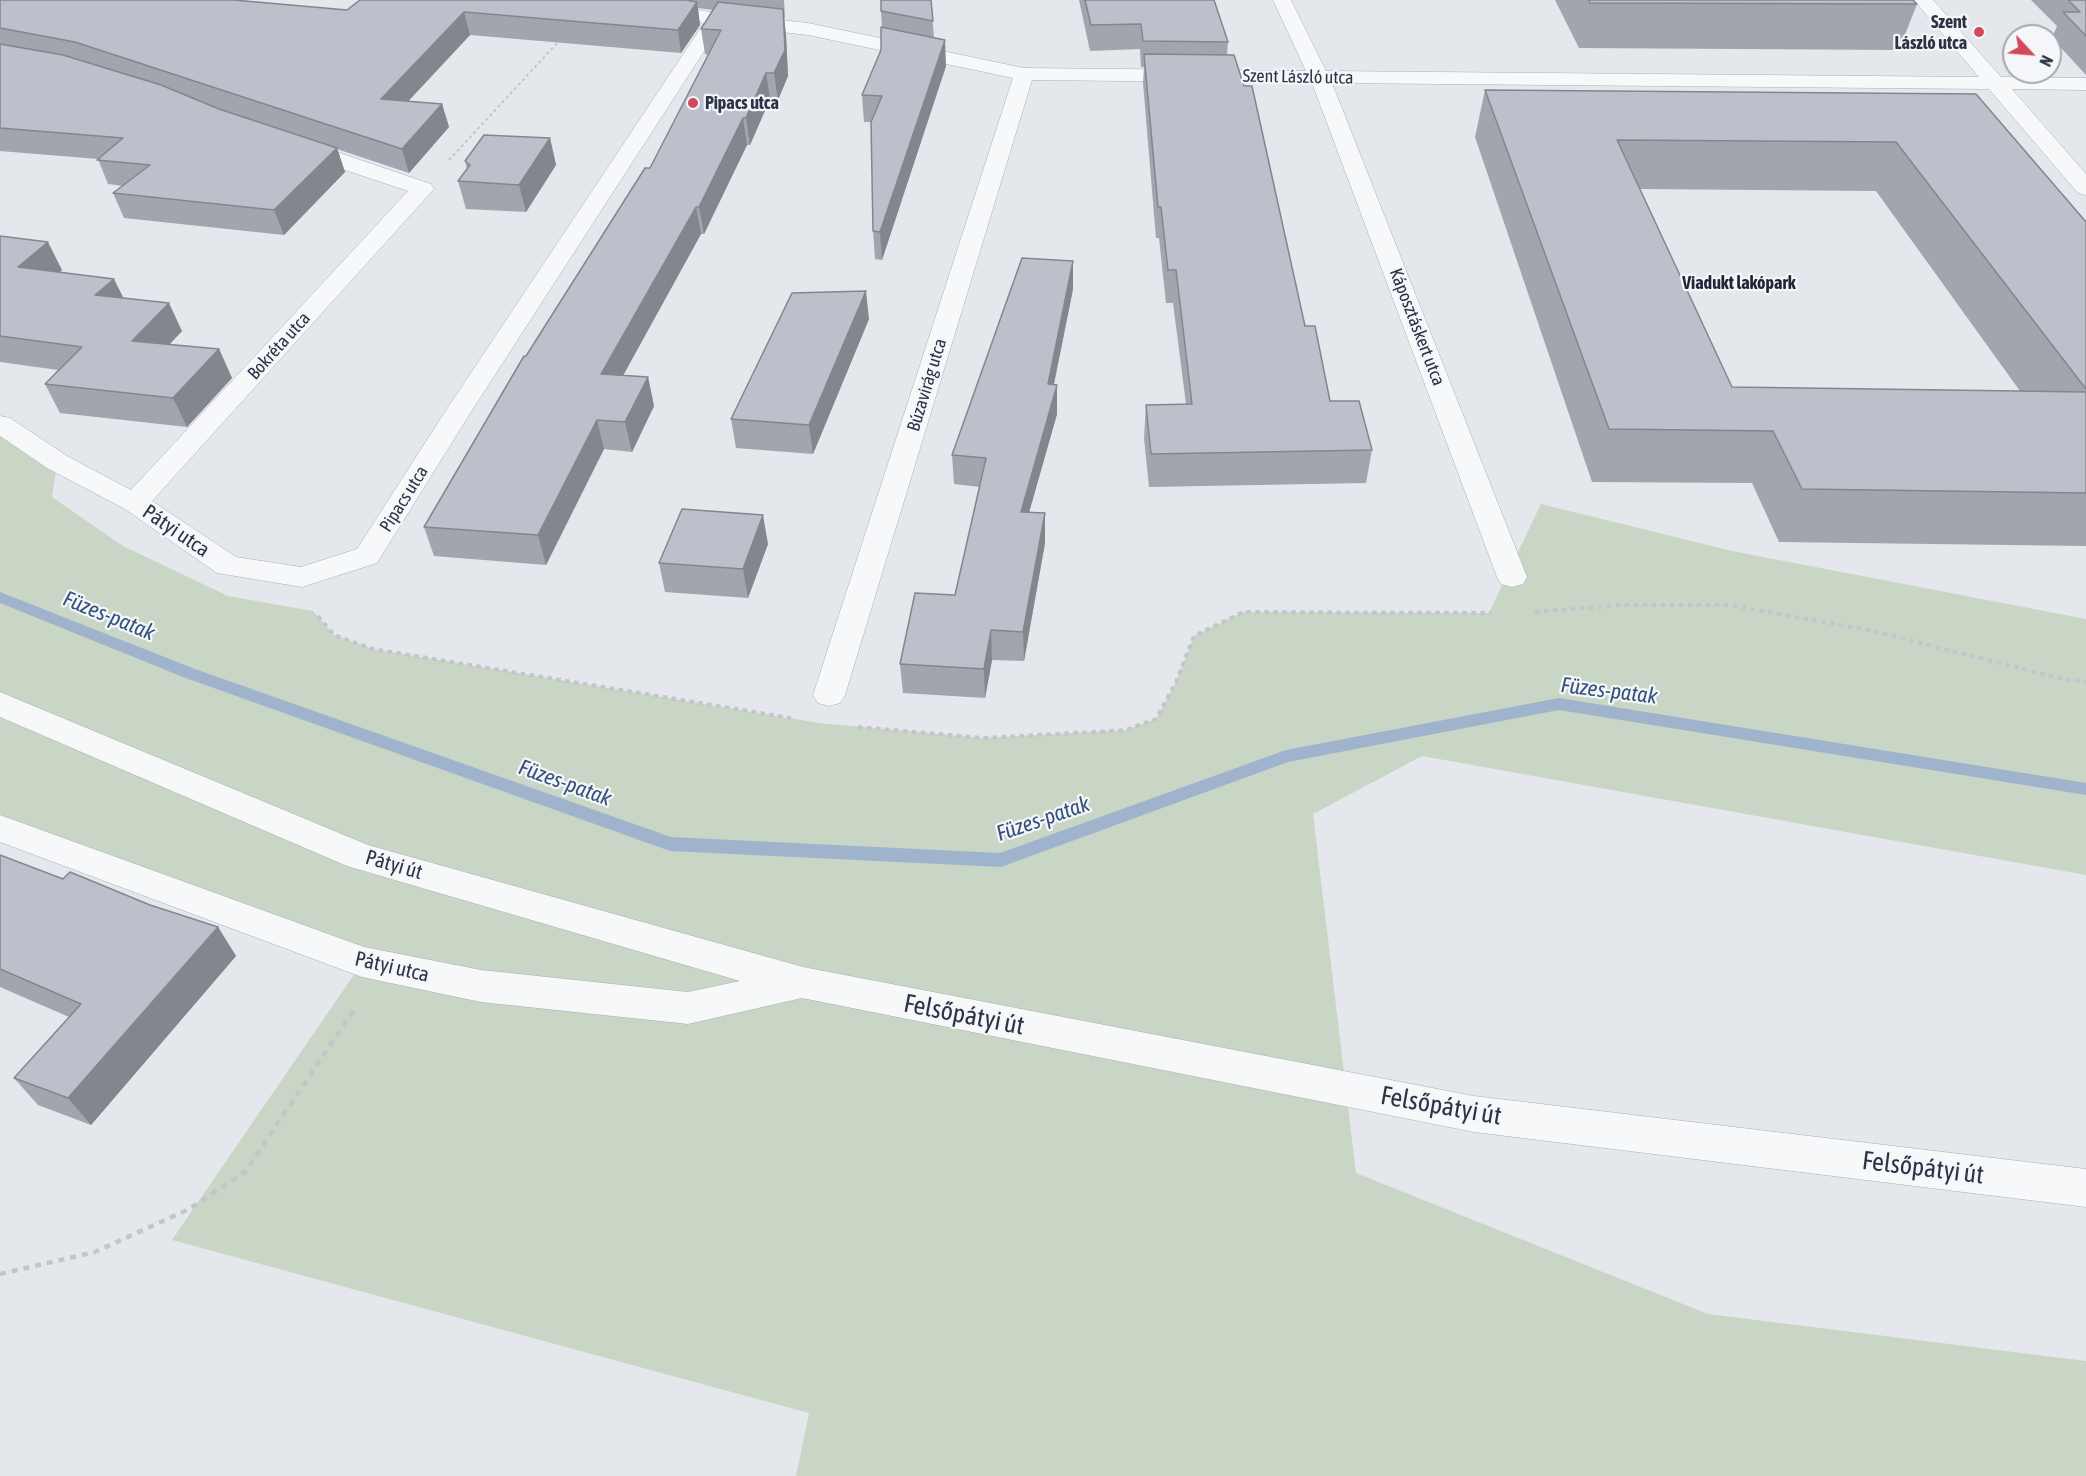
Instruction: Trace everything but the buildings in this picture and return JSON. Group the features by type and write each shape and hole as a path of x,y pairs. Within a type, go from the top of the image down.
{"street":[{"name":"Szent László utca","path":"608,0 716,19 808,21 1024,74 2086,84"},
{"name":"Káposztáskert utca","path":"1282,0 1320,78 1512,577"},
{"path":"1923,0 2086,188"},
{"name":"Pipacs utca","path":"367,556 456,415 716,19"},
{"name":"Búzavirág utca","path":"830,695 1024,74"},
{"path":"280,141 423,189"},
{"name":"Bokréta utca","path":"135,503 423,189"},
{"name":"Pátyi utca","path":"0,424 57,462 135,503 228,566 302,578 367,556"},
{"name":"Pátyi út","path":"0,704 359,856 803,983"},
{"name":"Pátyi utca","path":"0,828 362,963 481,986 688,1008 803,983"},
{"name":"Felsőpátyi út","path":"803,983 1473,1114 2086,1188"}],"path":[{"path":"423,189 566,34"},
{"path":"1532,613 1623,605 1729,605 1873,631 2063,679 2086,682"},
{"path":"854,726 983,738 1126,730 1156,719 1176,682 1194,636 1243,612 1497,613"},
{"path":"548,678 795,719"},
{"path":"0,1274 95,1252 189,1209 245,1172 384,966"}],"green space":[{"path":"0,424 57,462 52,497 123,546 228,596 313,611 334,635 373,649 819,723 983,738 1126,730 1156,719 1176,682 1194,636 1243,612 1489,613 1541,504 1732,551 2086,619 2086,875 1422,756 1313,814 1356,1173 1708,1314 2086,1361 2086,1476 796,1476 809,1413 172,1240 362,963 0,828"}],"waterway":[{"name":"Füzes-patak","path":"0,597 189,673 670,844 1001,860 1286,756 1559,704 2086,789"}],"place":[{"name":"Szent László utca","path":"1979,32"},
{"name":"Pipacs utca","path":"693,103"}],"district":[{"name":"Viadukt lakópark","path":"1739,283"}]}
